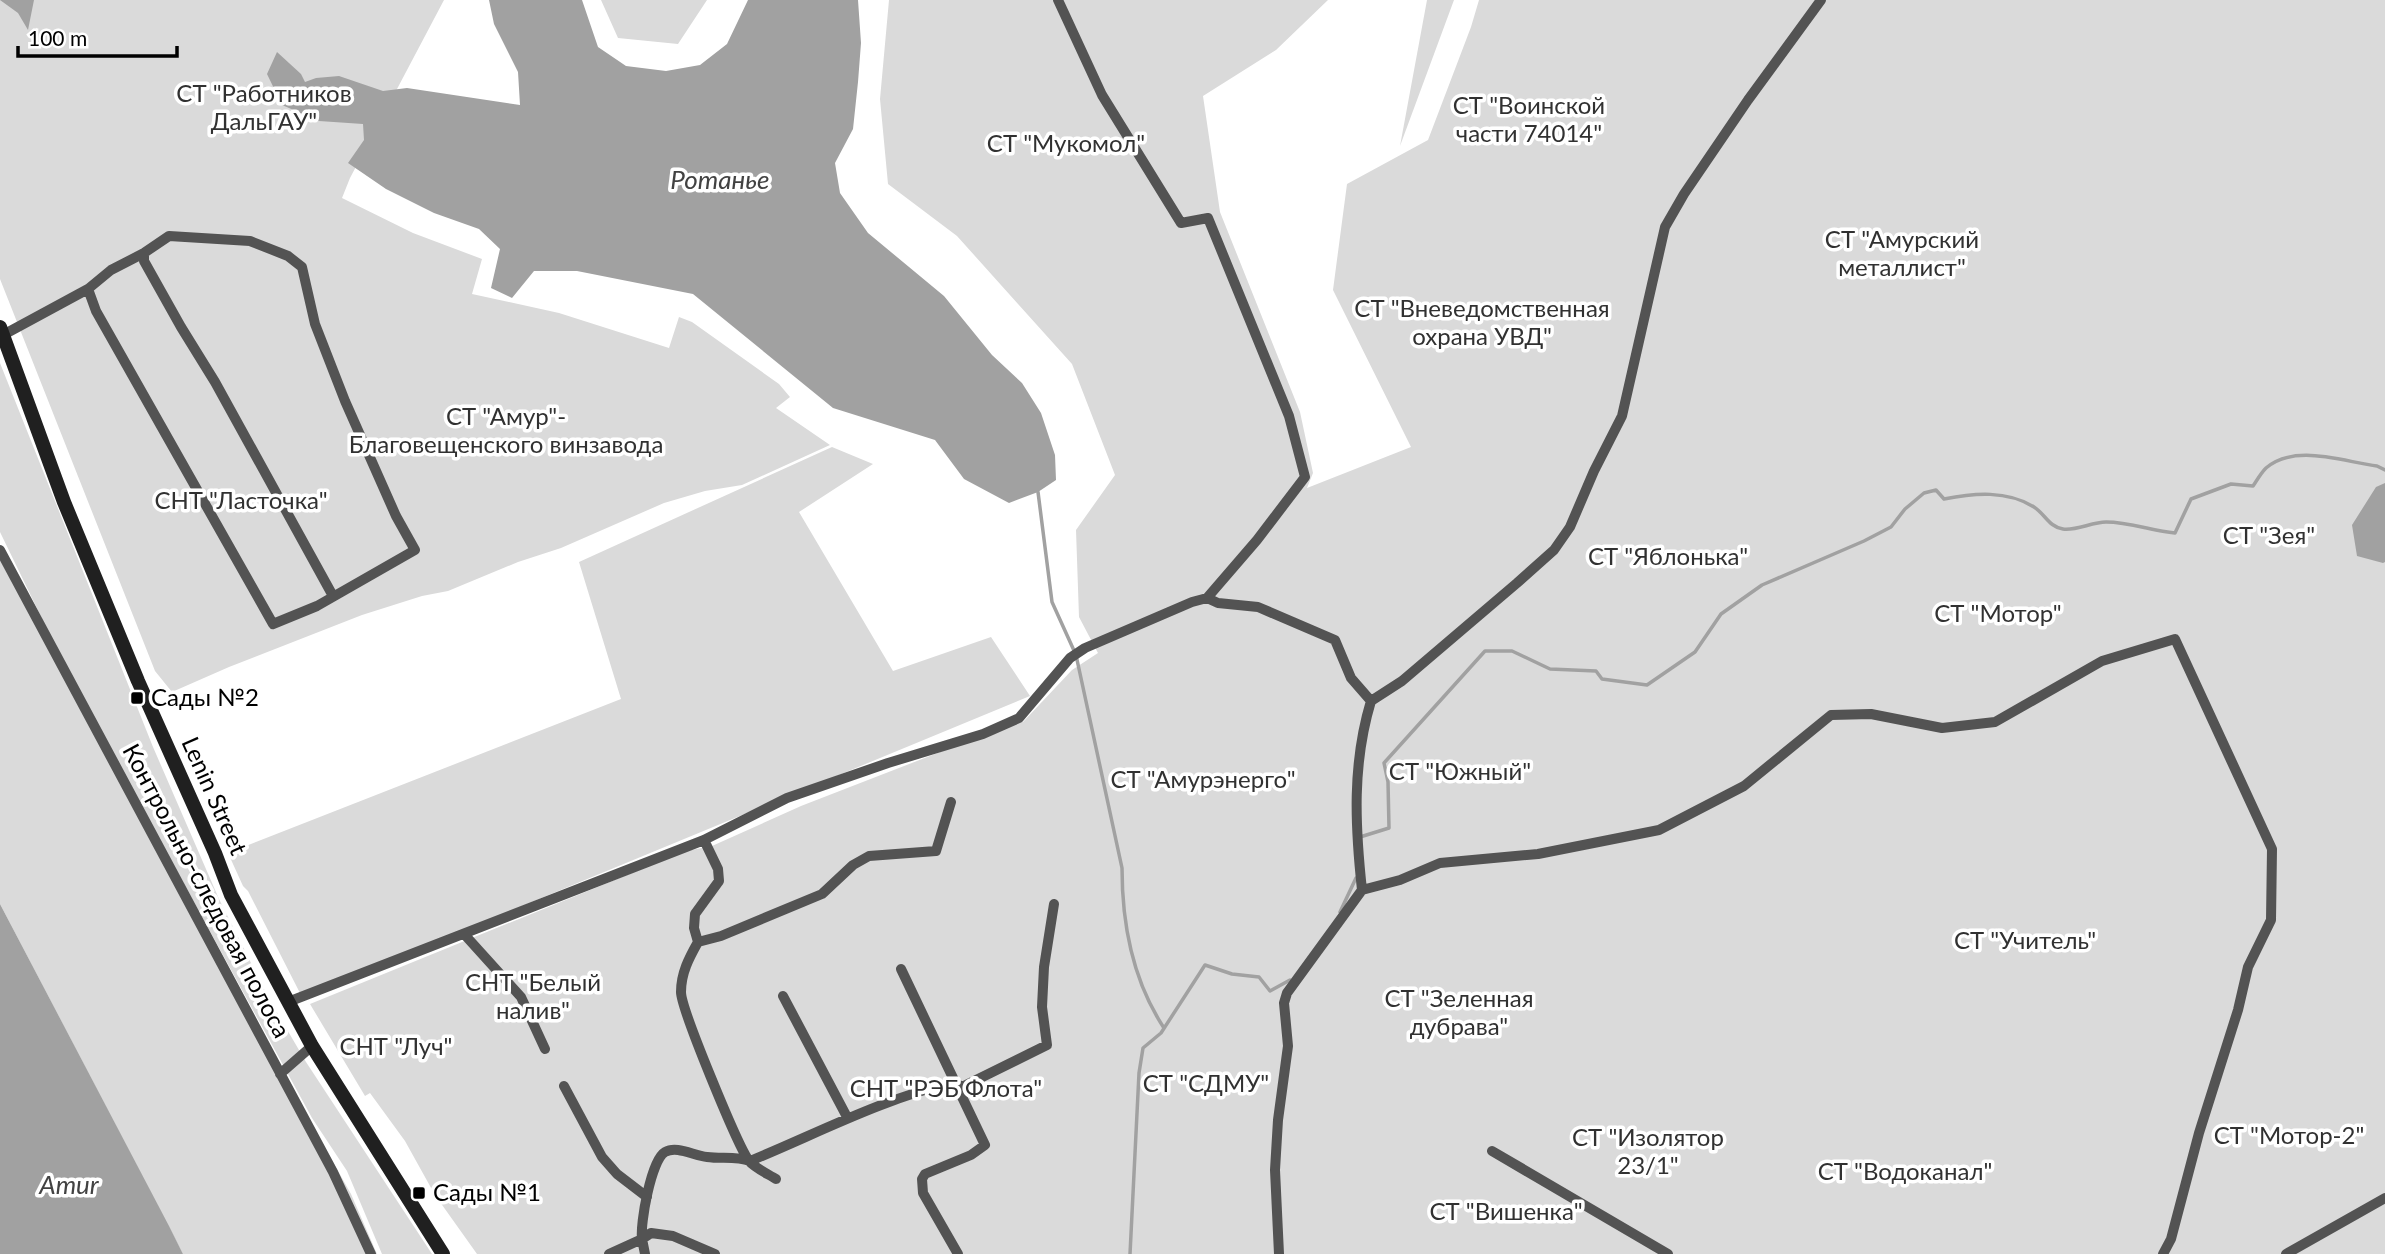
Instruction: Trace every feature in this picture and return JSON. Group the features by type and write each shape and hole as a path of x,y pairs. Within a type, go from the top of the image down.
{"street":[{"path":"288,1002 704,840 787,798 983,734 1019,718 1070,658 1129,627 1208,598 1257,540 1305,477 1289,416 1208,218 1181,223 1102,95 1058,0"},
{"path":"1362,890 1356,784 1359,747 1371,701 1402,681 1507,592 1554,550 1570,527 1622,416 1665,228 1684,194 1748,100 1821,0"},
{"path":"1,331 88,289 111,270 169,236 250,241 288,256 302,267 315,324 345,401 396,516 415,550 317,606 273,624 96,311 88,289"},
{"path":"144,253 144,261 150,272 215,382 333,596"},
{"name":"Lenin Street","path":"1,331 64,502 231,895 312,1046 443,1254"},
{"name":"Контрольно-следовая полоса","path":"0,550 332,1172 371,1254"},
{"path":"1208,598 1218,603 1258,607 1335,640 1351,678 1371,701"},
{"path":"1279,1254 1275,1170 1278,1120 1288,1046 1284,1003 1287,993 1362,890 1400,880 1440,863 1538,854 1659,830 1744,786 1831,715 1871,715 1942,728 1995,722 2102,661 2175,639 2272,849 2271,920 2248,967 2171,1239 2163,1254"},
{"path":"750,1161 693,1032 681,994 685,964 698,942 721,936 822,894 853,865 869,856 936,851 951,802"},
{"path":"698,942 694,928 695,914 719,881 719,869 704,840"},
{"path":"750,1161 914,1091 954,1082 962,1087 1047,1045 1042,1007 1044,967 1054,904"},
{"path":"464,934 521,997 545,1049"},
{"path":"901,969 985,1145 971,1155 925,1174 922,1179 923,1193 958,1254"},
{"path":"783,996 848,1117"},
{"path":"280,1074 312,1046"},
{"path":"564,1086 602,1157 617,1174 647,1197"},
{"path":"645,1254 640,1226 653,1171 659,1157 666,1151 674,1150 704,1157 743,1158 775,1179"},
{"path":"1492,1150 1668,1254"},
{"path":"2287,1254 2385,1198"},
{"path":"609,1254 651,1233 673,1237 715,1254"}],"green space":[{"path":"0,0 444,0 342,198 413,233 482,259 472,294 559,313 669,348 679,317 692,322 779,384 790,397 776,408 830,445 742,485 705,491 664,503 561,548 518,562 448,591 422,596 362,615 172,692 155,671 0,279"},
{"path":"601,0 707,0 678,44 618,38"},
{"path":"889,0 1328,0 1276,50 1203,96 1220,212 1300,412 1313,473 1307,488 1411,447 1333,290 1347,184 1428,140 1479,0 2385,0 2385,1254 477,1254 435,1195 405,1141 370,1093 365,1096 310,1004 686,851 712,846 801,806 1023,722 1072,670 1098,653 1079,617 1076,530 1115,475 1072,364 957,236 888,184 880,99"},
{"path":"1427,0 1454,0 1400,146"},
{"path":"0,363 153,747 219,899 268,997 306,1062 432,1254 382,1254 347,1171 312,1118 64,664 0,532"},
{"path":"832,447 873,464 799,512 893,671 991,637 1030,696 302,997 228,853 621,699 579,562"},
{"path":"0,560 351,1194 377,1254 183,1254 0,904"}],"water":[{"path":"0,0 34,0 28,30 18,13"},
{"name":"Ротанье","path":"489,0 582,0 598,47 626,66 666,71 700,65 727,44 748,0 858,0 861,43 853,129 835,163 840,193 868,233 944,296 992,355 1022,383 1041,413 1055,455 1056,480 1038,492 1009,503 964,479 935,440 833,408 693,294 577,271 534,271 512,298 491,288 500,249 479,229 434,213 386,189 348,163 364,140 363,124 319,121 282,105 267,74 277,52 301,74 305,82 339,76 383,91 407,88 520,105 518,72 494,24"},
{"path":"2385,483 2383,563 2357,556 2352,525 2376,487"},
{"name":"Amur","path":"0,904 169,1226 183,1254 0,1254"}],"waterway":[{"path":"1360,837 1389,828 1388,782 1384,763 1485,651 1512,651 1550,669 1596,671 1602,679 1647,685 1695,652 1721,614 1762,585 1891,527 1905,509 1924,493 1936,490 1944,499 1979,494 2002,495 2034,507 2054,526 2063,529 2106,522 2175,533 2191,499 2231,484 2253,486 2266,468 2291,457 2320,456 2377,466 2385,470"},
{"path":"1038,492 1052,602 1076,655 1122,868 1124,910 1131,951 1144,991 1164,1028"},
{"path":"1340,912 1356,878"},
{"path":"1130,1254 1139,1073 1143,1048 1161,1033 1205,965 1232,974 1259,977 1270,991 1290,980"}],"place":[{"name":"Сады №2","path":"137,698"},
{"name":"Сады №1","path":"419,1193"}],"park label":[{"name":"СТ \"Работников ДальГАУ\"","path":"264,108"},
{"name":"СТ \"Воинской части 74014\"","path":"1529,120"},
{"name":"СТ \"Мукомол\"","path":"1066,144"},
{"name":"СТ \"Амурский металлист\"","path":"1902,254"},
{"name":"СТ \"Вневедомственная охрана УВД\"","path":"1482,323"},
{"name":"СТ \"Амур\"- Благовещенского винзавода","path":"506,431"},
{"name":"СНТ \"Ласточка\"","path":"241,501"},
{"name":"СТ \"Зея\"","path":"2269,536"},
{"name":"СТ \"Яблонька\"","path":"1668,557"},
{"name":"СТ \"Мотор\"","path":"1998,614"},
{"name":"СТ \"Южный\"","path":"1460,772"},
{"name":"СТ \"Амурэнерго\"","path":"1203,780"},
{"name":"СТ \"Учитель\"","path":"2025,941"},
{"name":"СНТ \"Белый налив\"","path":"533,997"},
{"name":"СТ \"Зеленная дубрава\"","path":"1459,1013"},
{"name":"СНТ \"Луч\"","path":"396,1047"},
{"name":"СТ \"СДМУ\"","path":"1206,1084"},
{"name":"СНТ \"РЭБ Флота\"","path":"946,1089"},
{"name":"СТ \"Мотор-2\"","path":"2289,1136"},
{"name":"СТ \"Изолятор 23/1\"","path":"1648,1152"},
{"name":"СТ \"Водоканал\"","path":"1905,1172"},
{"name":"СТ \"Вишенка\"","path":"1506,1212"}]}
